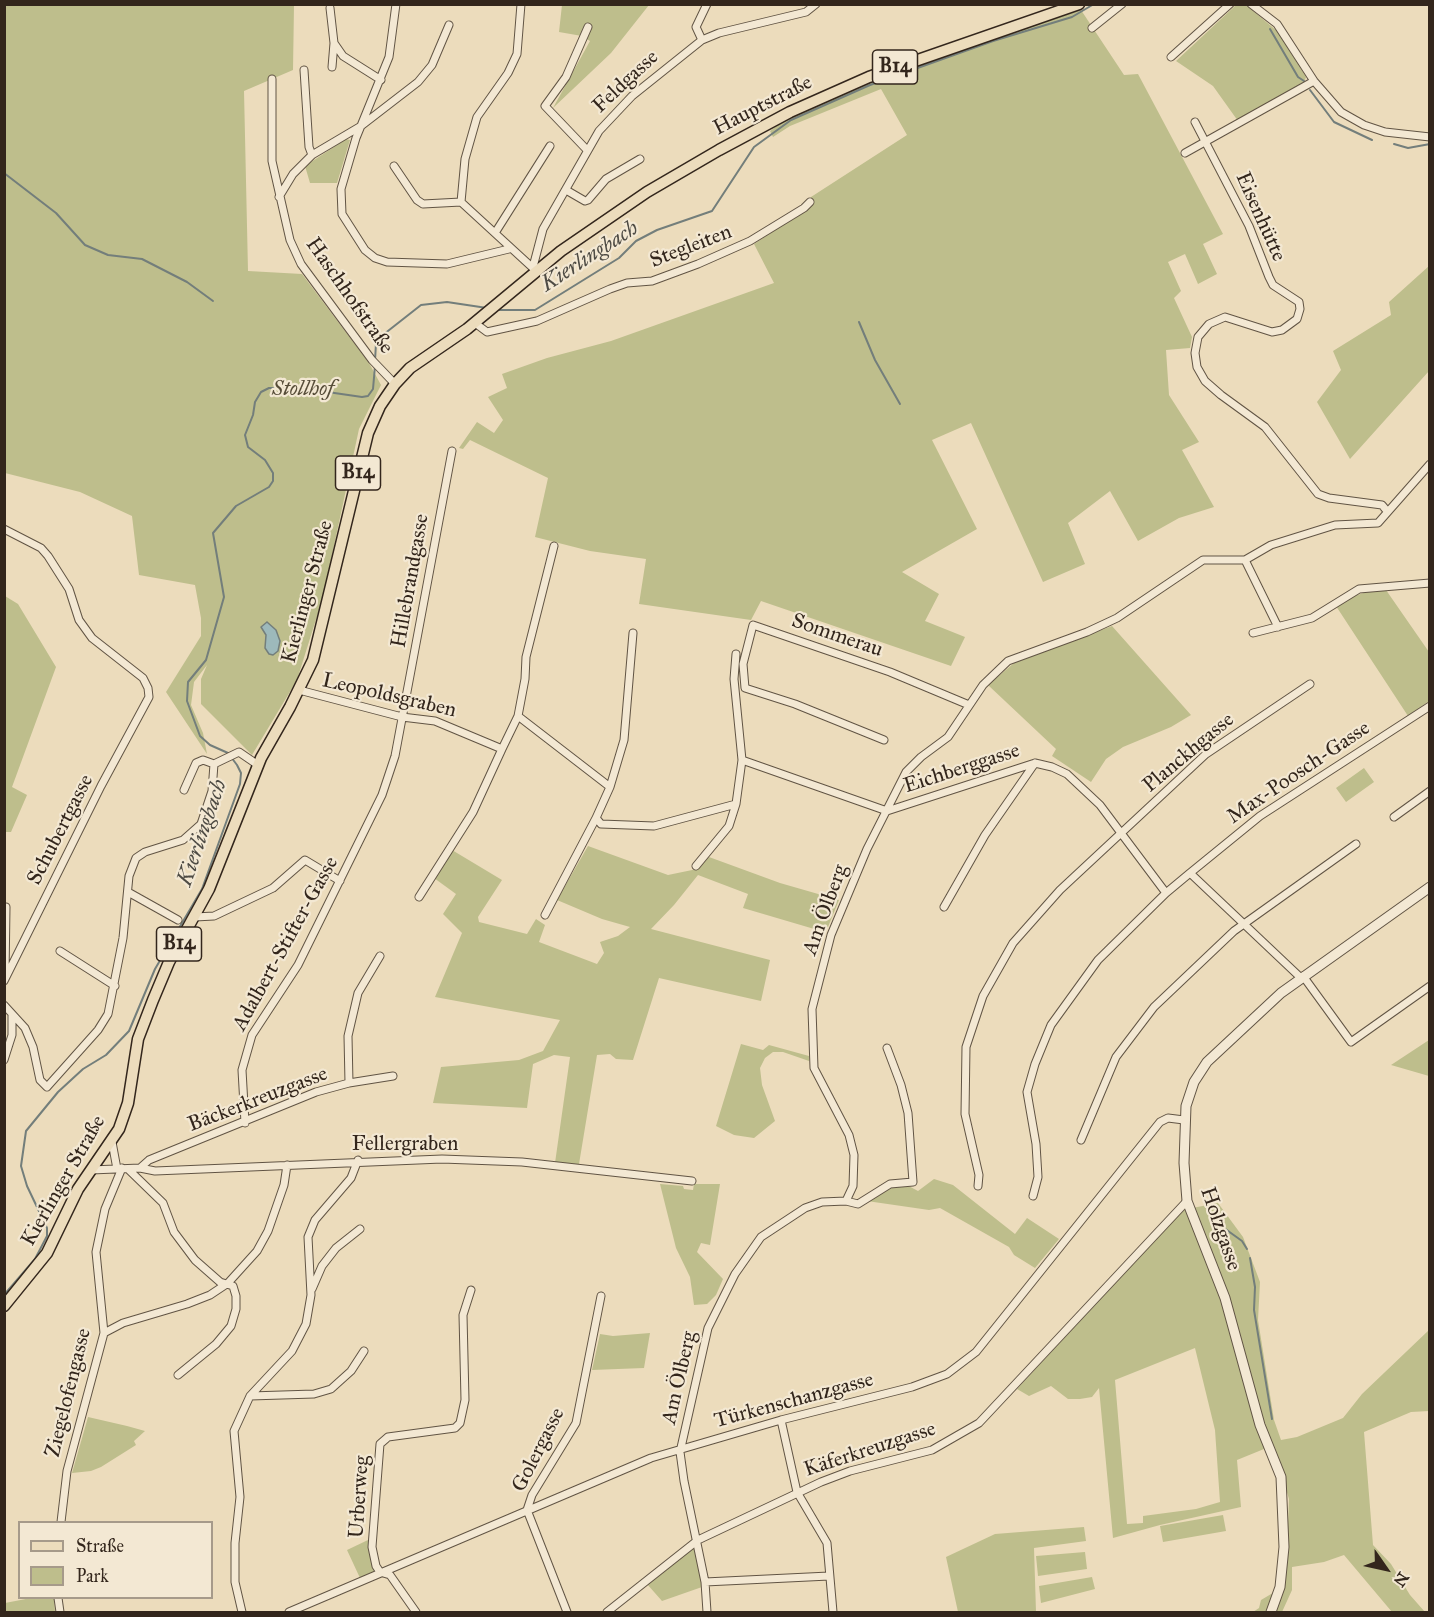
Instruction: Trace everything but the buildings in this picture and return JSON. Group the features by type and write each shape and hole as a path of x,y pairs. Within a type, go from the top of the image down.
{"main road":[{"name":"Hauptstraße","path":"497,304 534,269 648,192 790,112 898,66 1079,4"},
{"name":"Kierlinger Straße","path":"4,1306 47,1252 72,1201 112,1142 125,1114 143,1023 169,962 209,889 258,765 299,690 320,636 368,433 380,406 395,384 410,368 475,323 497,304"}],"street":[{"path":"396,4 396,19 381,80 361,126 341,189 340,204 353,235 371,255 395,264 447,264 510,249"},
{"path":"461,202 465,159 477,117 508,73 517,54 521,4"},
{"path":"702,40 696,27 707,4"},
{"name":"Feldgasse","path":"534,269 543,229 587,150 599,131 632,96 702,40 719,33 806,12 816,4"},
{"path":"1092,28 1122,4"},
{"path":"1171,57 1230,4"},
{"path":"1251,4 1277,24 1314,81 1341,112 1364,125 1385,132 1430,137"},
{"path":"330,8 333,43 332,67"},
{"path":"279,197 293,174 312,154 361,126 406,93 425,74 449,25"},
{"path":"587,150 545,105 566,77 588,27"},
{"path":"333,43 342,56 381,80"},
{"path":"303,70 309,147 312,154"},
{"name":"Haschhofstraße","path":"272,79 272,161 290,240 301,264 379,369 395,384"},
{"path":"1185,153 1208,143 1211,138 1314,81"},
{"name":"Eisenhütte","path":"1195,122 1208,143 1249,226 1273,285 1299,302 1300,309 1297,320 1282,330 1272,332 1225,317 1209,324 1198,338 1195,353 1197,367 1205,381 1265,427 1318,494 1329,498 1382,505 1387,512"},
{"path":"495,233 550,146"},
{"path":"566,190 585,201 588,200 606,179 640,159"},
{"path":"394,166 417,200 423,204 461,202 534,269"},
{"name":"Stegleiten","path":"475,323 482,329 492,331 537,321 610,289 627,283 652,280 698,264 750,242 810,202"},
{"name":"Hillebrandgasse","path":"402,717 452,451"},
{"path":"1278,627 1245,560 1271,544 1335,525 1378,524 1430,464"},
{"name":"Schubertgasse","path":"4,529 34,543 48,556 69,589 79,620 92,638 143,678 149,697 101,786 5,980"},
{"path":"418,897 473,812 518,716 525,679 526,657 554,546"},
{"name":"Am Ölberg","path":"707,1612 705,1582 684,1480 680,1448 694,1399 708,1328 735,1274 761,1237 780,1222 820,1202 846,1201 854,1178 854,1155 849,1135 814,1068 812,1009 831,935 867,849 906,772 921,757 948,737 994,672 1008,661 1087,632 1117,618 1203,560 1245,560"},
{"path":"1253,633 1312,618 1359,589 1430,583"},
{"name":"Sommerau","path":"884,740 795,704 746,688 743,664 753,625 890,672 969,705"},
{"path":"545,915 610,787 624,740 633,633"},
{"path":"696,866 729,826 736,804 742,760 734,679 736,654"},
{"name":"Planckhgasse","path":"978,1186 977,1165 965,1114 966,1047 983,996 1013,943 1042,909 1206,754 1310,684"},
{"name":"Leopoldsgraben","path":"299,690 402,717 435,722 502,749"},
{"name":"Max-Poosch-Gasse","path":"1190,873 1260,816 1430,706"},
{"path":"518,716 610,787"},
{"name":"Adalbert-Stifter-Gasse","path":"245,1123 242,1070 252,1035 298,964 385,788 395,756 402,717"},
{"path":"184,790 195,763 203,760 214,764 239,752 258,765"},
{"path":"742,760 887,811"},
{"path":"944,907 985,836 1035,763"},
{"name":"Eichberggasse","path":"887,811 1035,763 1045,764 1067,774 1085,789 1122,832 1166,893"},
{"path":"4,1005 25,1029 33,1047 40,1080 47,1087 104,1021 115,986 130,869 137,856 183,840 203,820 212,791 214,764"},
{"path":"1394,817 1430,791"},
{"path":"596,818 601,824 654,826 736,804"},
{"path":"1081,1140 1109,1071 1138,1025 1243,924 1356,844"},
{"path":"195,917 214,916 273,888 305,860 340,881"},
{"path":"1034,1196 1038,1177 1036,1143 1027,1092 1035,1064 1051,1025 1098,960 1166,893 1190,873 1302,977 1351,1042 1430,986"},
{"name":"Holzgasse","path":"1271,1612 1280,1587 1284,1547 1284,1500 1281,1477 1260,1425 1225,1298 1187,1201 1184,1120 1189,1092 1207,1062 1302,977 1430,887"},
{"path":"128,892 178,920"},
{"name":"Schubertgasse","path":"5,980 6,907"},
{"path":"60,951 115,986"},
{"path":"349,1083 348,1036 350,1025 358,993 380,956"},
{"path":"4,1060 12,1035 12,1014"},
{"path":"846,1201 858,1204 890,1184 914,1182 908,1113 901,1085 887,1048"},
{"name":"Bäckerkreuzgasse","path":"140,1168 159,1156 245,1123 316,1092 349,1083 393,1076"},
{"name":"Türkenschanzgasse","path":"289,1612 651,1458 781,1420 912,1387 947,1374 976,1352 988,1338 1160,1122 1168,1118 1184,1120"},
{"path":"112,1142 122,1168 163,1203 174,1232 195,1260 220,1282 233,1286 236,1296 236,1309 231,1326 216,1344 178,1375"},
{"path":"311,1295 308,1237 315,1220 351,1178 358,1160"},
{"name":"Fellergraben","path":"91,1170 140,1168 155,1171 358,1160 522,1162 692,1181"},
{"path":"104,1333 123,1323 163,1313 202,1298 228,1283 257,1251 268,1231 284,1185 287,1165"},
{"name":"Ziegelofengasse","path":"61,1521 67,1471 104,1333 96,1252 105,1209 122,1168"},
{"name":"Käferkreuzgasse","path":"607,1612 698,1540 796,1492 850,1471 932,1450 979,1423 1187,1201"},
{"path":"242,1612 235,1582 235,1543 240,1497 234,1431 250,1396 292,1351 306,1324 311,1295 322,1266 336,1248 360,1229"},
{"name":"Urberweg","path":"380,1572 372,1547 380,1444 388,1437 455,1428 460,1423 465,1400 463,1314 471,1290"},
{"name":"Golergasse","path":"567,1612 527,1510 532,1495 576,1423 601,1296"},
{"path":"250,1396 304,1394 331,1389 351,1371 364,1351"},
{"path":"781,1420 796,1492 827,1543 833,1612"},
{"path":"380,1572 390,1575 416,1612"},
{"path":"705,1582 829,1576"},
{"path":"309,1604 314,1612"}],"green space":[{"name":"Stollhof","path":"5,5 294,5 293,70 244,91 248,271 302,274 369,363 381,385 359,429 323,597 297,680 252,755 201,704 201,679 207,665 194,682 191,705 203,733 207,754 166,692 201,636 201,618 195,585 139,575 132,516 80,492 5,473"},
{"path":"562,5 649,5 611,53 553,108 590,41 582,36 559,32"},
{"path":"1236,5 1246,5 1277,31 1306,77 1304,83 1238,121 1213,86 1176,61"},
{"path":"1081,10 1124,75 1138,74 1223,234 1203,244 1217,274 1198,284 1185,254 1168,262 1181,291 1174,298 1192,337 1190,348 1166,350 1169,395 1199,442 1182,450 1214,507 1179,518 1138,541 1110,491 1068,523 1085,564 1043,582 971,423 932,440 977,529 902,572 939,594 925,621 965,637 951,666 761,601 751,620 639,604 646,559 590,551 535,537 548,478 470,440 463,449 459,448 477,422 494,433 503,420 488,397 507,388 502,374 547,358 611,341 774,283 754,244 807,209 811,197 907,135 881,89 790,126 773,137 770,131 785,120 892,74"},
{"path":"346,139 350,140 337,183 310,183 305,166"},
{"path":"1429,266 1429,371 1350,459 1317,402 1341,370 1333,351 1391,315 1389,302"},
{"path":"1373,590 1386,590 1429,652 1429,701 1408,716 1336,606 1354,596"},
{"path":"5,596 18,604 56,667 12,787 27,795 11,832 4,832"},
{"path":"1112,626 1191,715 1171,727 1123,747 1106,759 1091,782 1052,756 1056,749 988,685 1014,663"},
{"path":"1364,768 1374,782 1346,802 1336,788"},
{"path":"588,846 668,875 697,869 709,857 780,883 839,900 828,927 821,931 743,908 748,894 698,875 651,929 770,960 761,1001 659,978 633,1060 616,1059 610,1054 597,1055 579,1164 555,1163 570,1057 554,1055 533,1064 527,1108 433,1103 441,1067 519,1060 543,1051 560,1020 435,997 462,933 443,914 456,894 434,878 452,850 502,880 478,917 479,922 527,934 536,919 545,925 539,942 597,964 604,953 600,942 618,936 630,927 602,919 557,900"},
{"path":"1429,1040 1429,1076 1391,1065"},
{"path":"741,1044 763,1050 769,1045 809,1056 809,1061 783,1052 773,1052 765,1058 760,1068 762,1085 775,1121 754,1138 734,1135 716,1126"},
{"path":"934,1179 953,1185 1015,1234 1027,1218 1059,1239 1035,1268 1014,1255 1009,1247 940,1208 929,1210 860,1200 880,1185 903,1183 918,1191"},
{"path":"660,1184 683,1186 684,1189 693,1190 694,1184 720,1184 710,1245 701,1243 697,1252 723,1279 716,1295 707,1304 694,1305 690,1277 676,1248"},
{"path":"1218,1203 1243,1237 1260,1282 1258,1320 1274,1420 1281,1440 1297,1437 1343,1418 1362,1394 1429,1330 1429,1411 1411,1412 1364,1432 1373,1545 1391,1564 1410,1595 1425,1612 1392,1612 1344,1555 1324,1562 1292,1567 1292,1590 1282,1612 1253,1612 1259,1608 1261,1600 1283,1587 1288,1524 1289,1499 1275,1452 1264,1449 1237,1460 1241,1507 1113,1538 1099,1388 1092,1397 1080,1399 1068,1399 1051,1386 1029,1396 1017,1389 1182,1210","holes":["1195,1348 1215,1430 1220,1502 1196,1509 1143,1516 1143,1523 1127,1524 1115,1380"]},
{"path":"650,1333 644,1368 592,1370 600,1334 613,1336"},
{"path":"88,1417 145,1431 134,1441 136,1445 101,1467 91,1471 72,1473"},
{"path":"1223,1515 1226,1531 1163,1542 1160,1526"},
{"path":"1084,1527 1086,1541 1034,1548 1036,1612 958,1612 946,1557 995,1534"},
{"path":"368,1540 375,1571 360,1578 347,1550"},
{"path":"694,1545 702,1587 662,1601 647,1584"},
{"path":"1085,1552 1087,1569 1038,1576 1036,1556"},
{"path":"1092,1577 1095,1589 1041,1603 1039,1586"},
{"path":"26,1599 54,1599 55,1612 5,1612 5,1603"}],"water":[{"path":"267,622 276,630 280,641 278,651 273,655 269,654 265,648 266,635 261,627"}],"waterway":[{"name":"Kierlingbach","path":"496,310 535,310 619,258 636,241 657,230 712,211 754,147 791,120 870,85 993,41 1072,17 1094,4"},
{"path":"1270,29 1298,77 1304,81"},
{"path":"1310,90 1334,122 1372,140"},
{"path":"1394,144 1408,148 1430,144"},
{"path":"4,173 56,213 85,245 108,255 142,259 187,282 213,301"},
{"name":"Kierlingbach","path":"375,361 376,343 379,338 421,305 447,302 487,308"},
{"path":"859,322 875,360 900,404"},
{"name":"Kierlingbach","path":"4,1295 35,1259 47,1236 47,1228 27,1186 21,1166 26,1131 58,1092 83,1069 106,1055 129,1031 155,969 202,889 240,784 241,773 228,753 210,745 200,736 187,701 188,682 206,660 224,597 213,533 236,506 269,487 273,481 273,473 265,460 248,447 245,435 253,415 255,402 261,392 269,388 300,388 368,396 373,389 375,366"},
{"path":"1209,1212 1217,1223 1242,1241 1247,1249"},
{"path":"1250,1258 1255,1287 1254,1310 1272,1419"}]}
